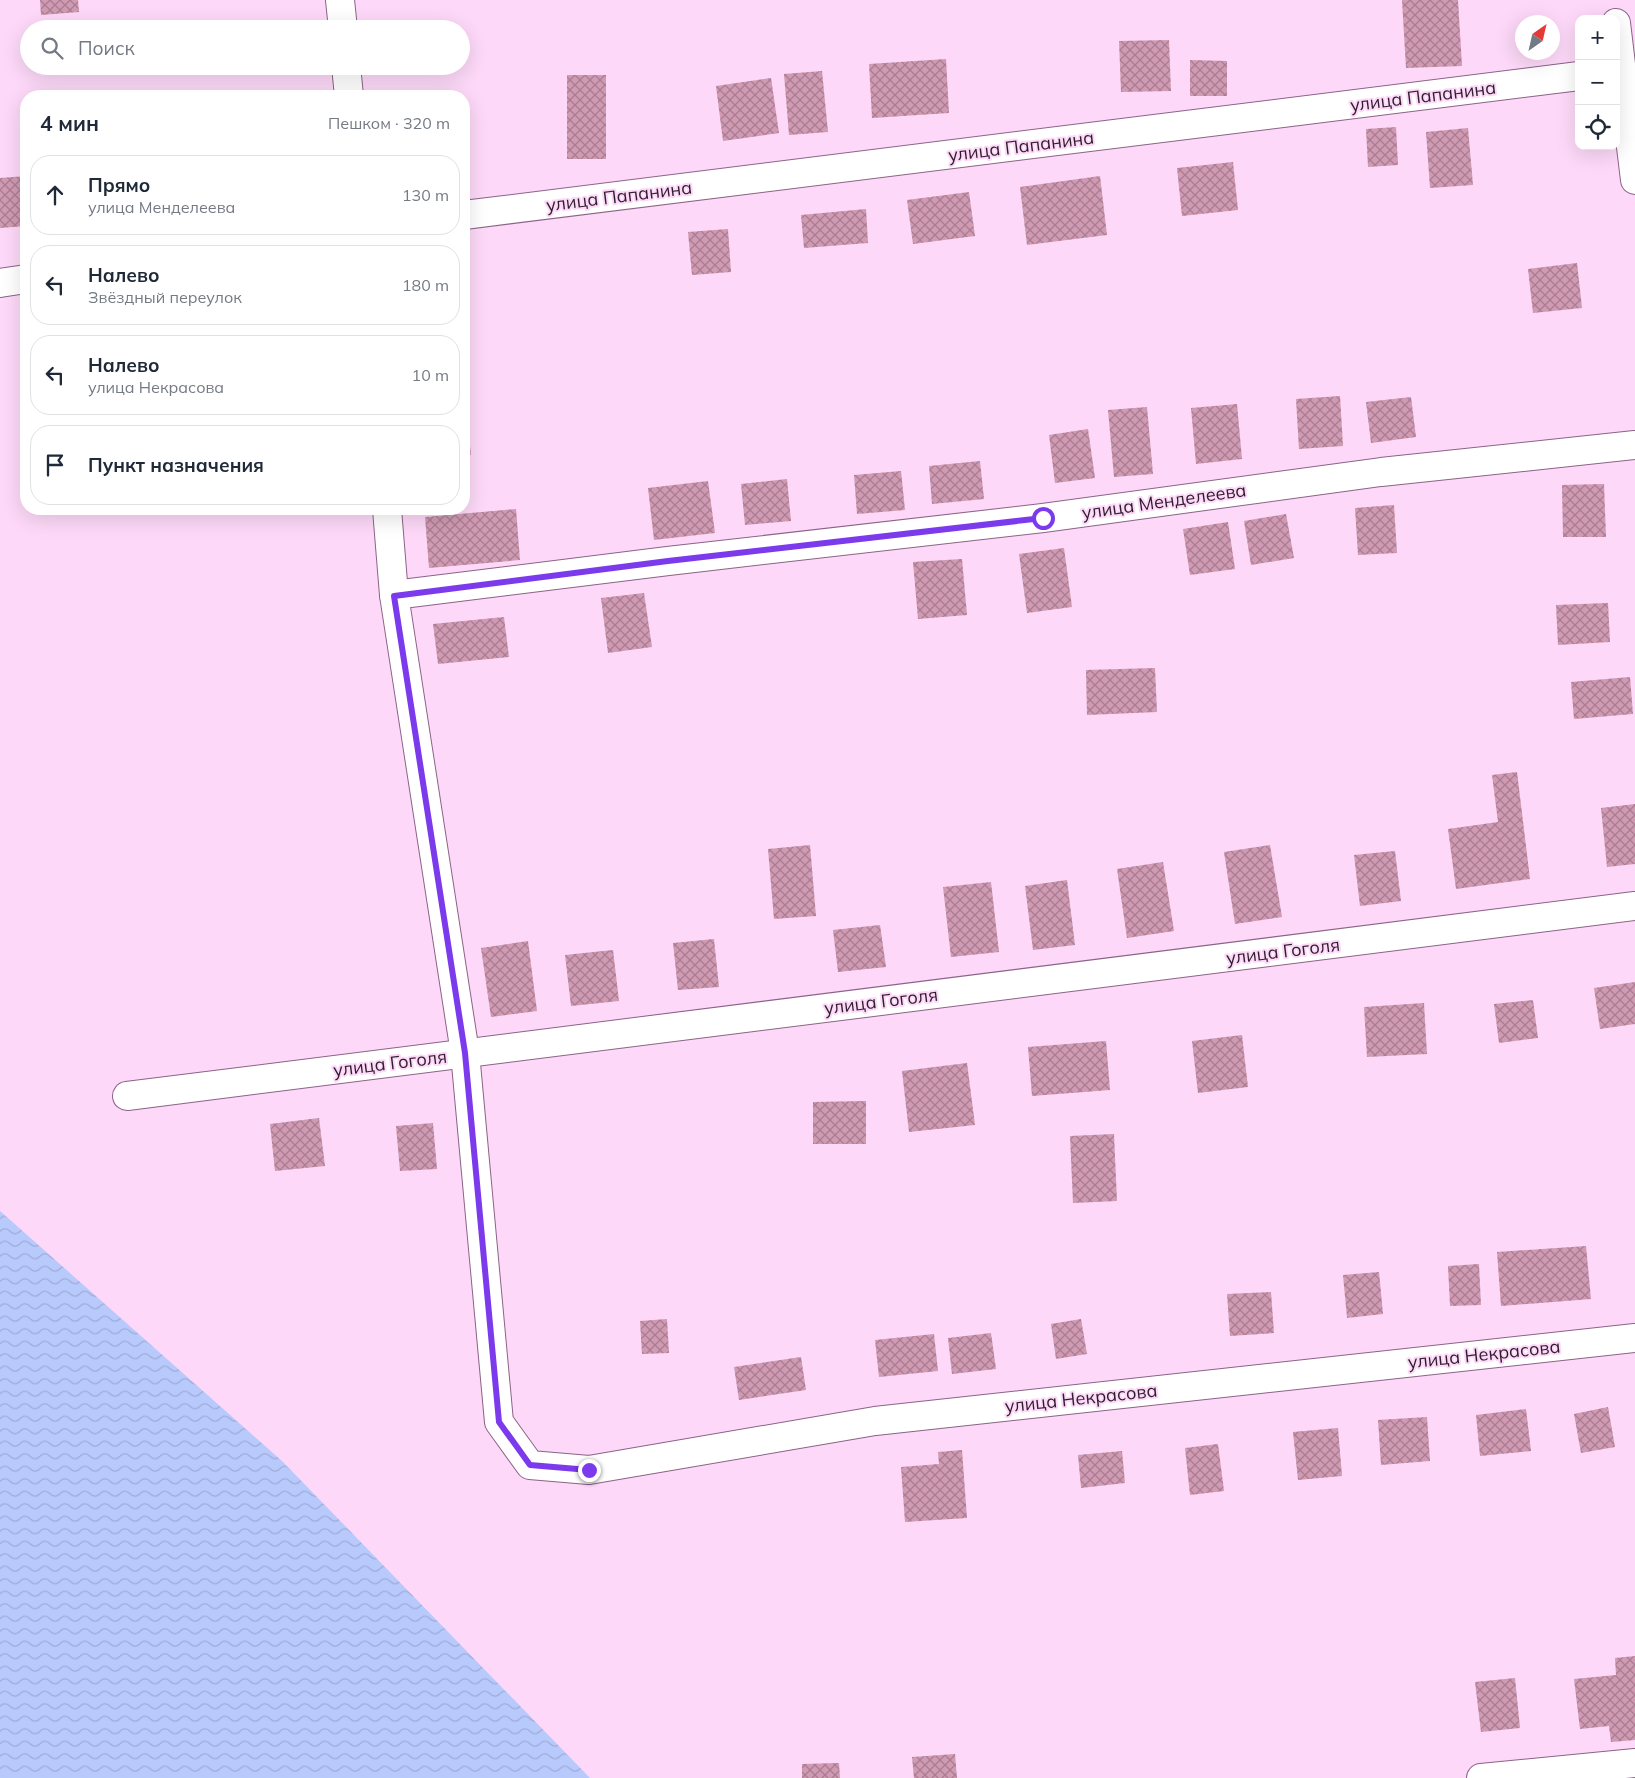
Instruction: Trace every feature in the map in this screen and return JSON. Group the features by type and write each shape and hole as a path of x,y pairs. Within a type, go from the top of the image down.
{"street":[{"path":"340,0 342,20"},
{"path":"1614,0 1616,15"},
{"path":"1620,47 1635,180"},
{"path":"347,75 348,90"},
{"name":"улица Папанина","path":"470,215 1575,77"},
{"path":"0,282 20,280"},
{"name":"улица Менделеева","path":"394,596 668,561 1043,518 1381,472 1635,445"},
{"path":"387,515 394,596 465,1053"},
{"name":"улица Гоголя","path":"128,1096 1635,906"},
{"name":"улица Некрасова","path":"465,1053 499,1422 530,1465 589,1470 874,1421 1635,1338"},
{"path":"1481,1778 1635,1763"}],"water":[{"path":"0,1211 282,1461 590,1778 0,1778"}],"building":[{"path":"40,0 78,0 79,12 41,15"},
{"path":"1402,0 1458,0 1462,66 1406,68"},
{"path":"1169,40 1171,91 1121,92 1119,41"},
{"path":"946,59 949,113 872,118 869,64"},
{"path":"1190,60 1227,61 1227,96 1190,96"},
{"path":"822,71 828,132 789,135 784,74"},
{"path":"567,75 606,75 606,159 567,159"},
{"path":"771,78 779,133 723,141 716,86"},
{"path":"1396,127 1398,165 1368,167 1366,129"},
{"path":"1468,128 1473,185 1430,188 1426,132"},
{"path":"1233,162 1238,210 1182,216 1177,168"},
{"path":"20,176 20,226 0,228 0,178"},
{"path":"1100,176 1107,235 1027,245 1020,187"},
{"path":"969,192 975,236 913,244 907,200"},
{"path":"866,209 868,243 804,248 801,215"},
{"path":"728,229 731,272 692,275 688,232"},
{"path":"1577,263 1582,308 1533,313 1528,269"},
{"path":"1340,396 1343,446 1299,449 1296,399"},
{"path":"1411,397 1416,437 1371,443 1366,402"},
{"path":"1237,404 1242,459 1196,464 1191,408"},
{"path":"1147,407 1153,474 1114,477 1108,410"},
{"path":"1088,429 1095,478 1055,483 1049,435"},
{"path":"980,461 984,499 932,504 929,466"},
{"path":"901,471 905,510 857,514 854,475"},
{"path":"787,479 791,521 745,525 741,484"},
{"path":"708,481 715,533 654,540 648,488"},
{"path":"1604,484 1606,537 1563,537 1562,485"},
{"path":"1394,505 1397,553 1358,555 1355,508"},
{"path":"516,509 520,560 429,568 425,517 470,515 470,513"},
{"path":"1286,514 1294,558 1251,565 1244,521"},
{"path":"1228,522 1235,569 1190,575 1183,529"},
{"path":"1064,548 1072,607 1027,613 1019,554"},
{"path":"962,559 967,615 918,619 913,562"},
{"path":"644,593 652,647 608,653 601,598"},
{"path":"1608,603 1610,642 1558,645 1556,605"},
{"path":"504,617 509,657 438,664 433,624"},
{"path":"1155,668 1157,712 1087,715 1086,670"},
{"path":"1630,677 1633,714 1574,719 1571,682"},
{"path":"1517,772 1530,879 1456,889 1448,829 1498,822 1492,775"},
{"path":"1635,804 1635,864 1607,867 1601,808"},
{"path":"810,845 816,916 774,919 768,849"},
{"path":"1270,845 1282,917 1235,924 1224,852"},
{"path":"1395,851 1401,901 1360,906 1354,855"},
{"path":"1163,862 1174,931 1127,938 1117,869"},
{"path":"1067,880 1075,945 1033,950 1025,886"},
{"path":"991,882 999,952 951,957 943,887"},
{"path":"880,925 886,967 838,972 833,930"},
{"path":"714,939 719,987 678,990 673,943"},
{"path":"528,941 537,1011 491,1017 481,948"},
{"path":"613,950 619,1001 571,1006 565,955"},
{"path":"1635,982 1635,1024 1600,1029 1594,988"},
{"path":"1533,1000 1538,1038 1499,1043 1494,1004"},
{"path":"1424,1003 1427,1054 1367,1057 1364,1007"},
{"path":"1242,1035 1248,1087 1198,1093 1192,1041"},
{"path":"1106,1041 1110,1090 1032,1096 1028,1047"},
{"path":"967,1063 975,1125 909,1132 902,1071"},
{"path":"866,1101 866,1144 813,1144 813,1102"},
{"path":"319,1118 325,1166 275,1171 270,1124"},
{"path":"433,1123 437,1169 400,1171 396,1126"},
{"path":"1114,1134 1117,1201 1073,1203 1070,1136"},
{"path":"1586,1246 1591,1299 1501,1306 1497,1252"},
{"path":"1479,1264 1481,1305 1450,1306 1448,1266"},
{"path":"1379,1272 1383,1314 1347,1318 1343,1275"},
{"path":"1271,1292 1274,1333 1230,1336 1227,1294"},
{"path":"667,1319 669,1353 642,1354 640,1321"},
{"path":"1081,1319 1087,1354 1056,1359 1051,1324"},
{"path":"991,1333 996,1369 952,1374 948,1338"},
{"path":"934,1334 938,1371 879,1377 875,1340"},
{"path":"801,1357 806,1390 739,1400 734,1367"},
{"path":"1608,1407 1615,1447 1581,1453 1574,1414"},
{"path":"1526,1409 1531,1451 1480,1456 1476,1415"},
{"path":"1427,1417 1430,1461 1381,1465 1378,1420"},
{"path":"1338,1428 1342,1476 1298,1480 1293,1432"},
{"path":"1218,1444 1224,1491 1190,1495 1185,1448"},
{"path":"962,1450 967,1518 905,1522 901,1467 939,1464 938,1452"},
{"path":"1122,1451 1125,1483 1081,1488 1078,1455"},
{"path":"1635,1656 1635,1740 1611,1742 1609,1726 1580,1729 1574,1679 1616,1675 1615,1658"},
{"path":"1515,1678 1520,1728 1481,1732 1475,1682"},
{"path":"955,1754 957,1778 914,1778 912,1757"},
{"path":"839,1763 840,1778 802,1778 802,1764"}],"route":[{"path":"589,1470 530,1465 499,1422 465,1053 394,596 668,561 1043,518"}]}
